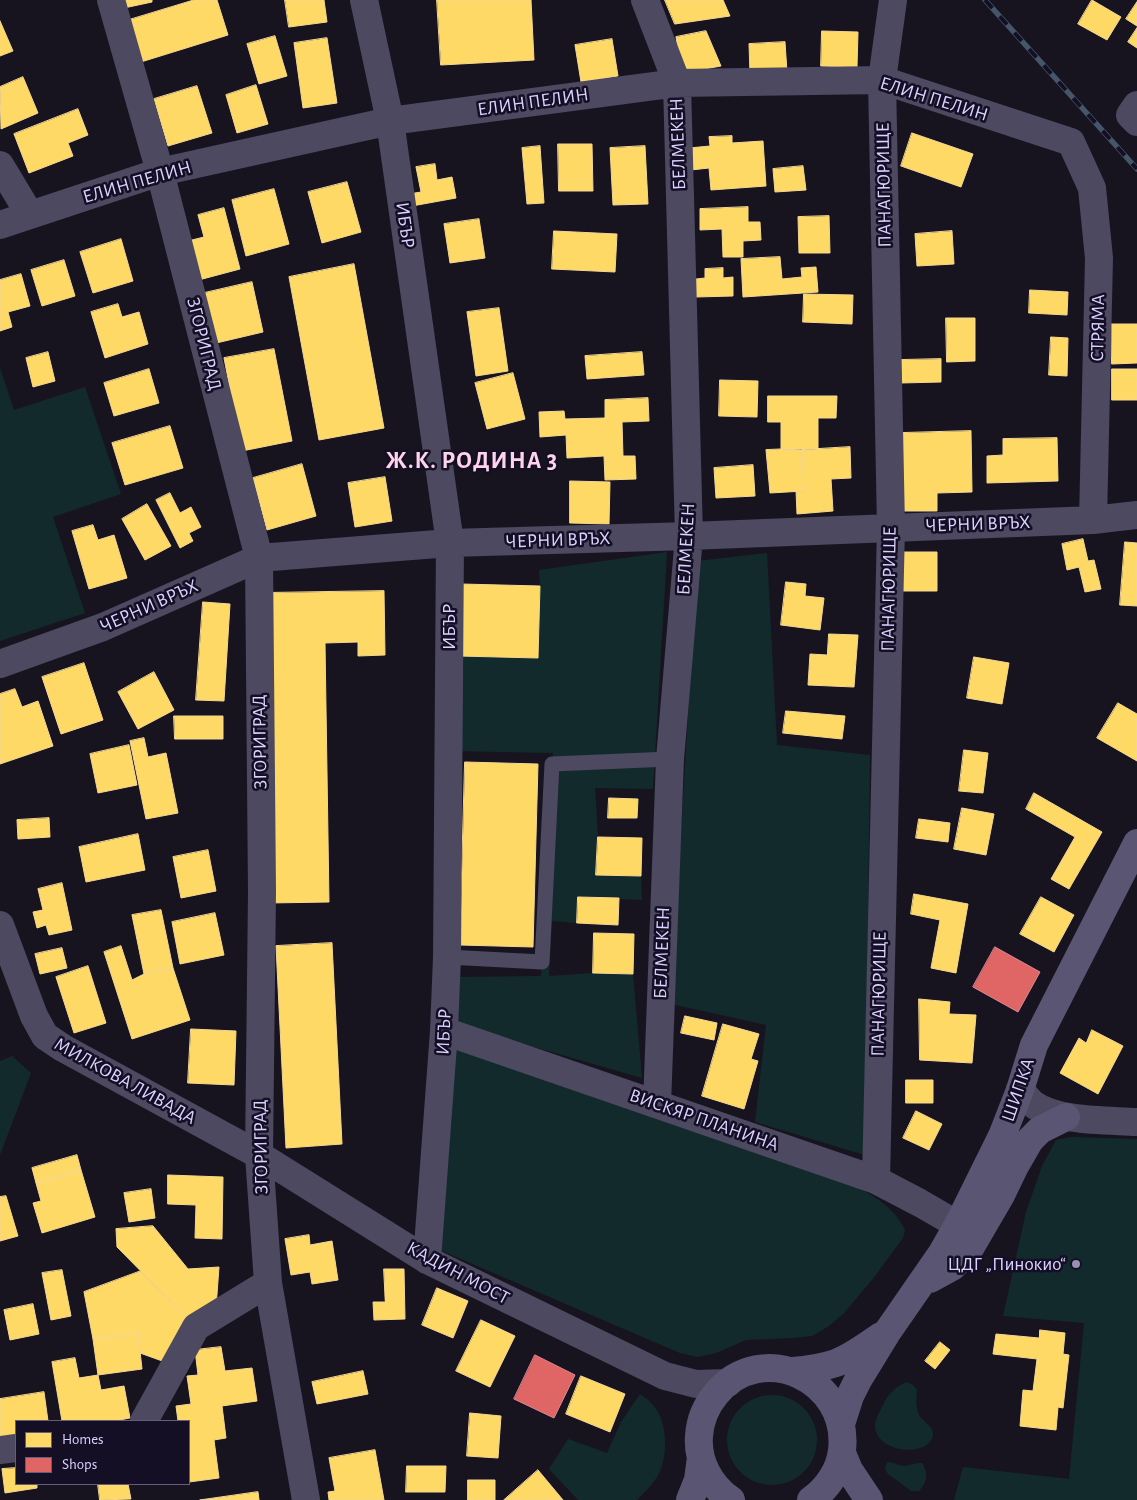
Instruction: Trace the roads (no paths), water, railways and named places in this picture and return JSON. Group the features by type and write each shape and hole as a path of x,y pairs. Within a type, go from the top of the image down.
{"main road":[{"name":"ШИПКА","path":"841,1424 850,1396 858,1380 888,1331 942,1253 958,1224 1002,1136 1020,1090 1034,1046 1137,843"},
{"path":"922,1283 952,1267 969,1250 1002,1195 1030,1140 1040,1130 1066,1117"},
{"name":"ШИПКА","path":"731,1500 714,1485 706,1472 701,1457 700,1427 707,1407 716,1394 728,1382 742,1374 758,1369 770,1368 792,1371 816,1369 836,1363 848,1358 888,1331"},
{"name":"ШИПКА","path":"792,1371 814,1383 823,1391 834,1407 841,1424 843,1438 842,1453 838,1466 825,1488 810,1500"},
{"path":"842,1453 849,1470 869,1500"},
{"name":"ШИПКА","path":"690,1500 698,1480 701,1457"}],"street":[{"name":"ЗГОРИГРАД","path":"111,0 160,172 259,558 262,892 259,1155 268,1283 306,1500"},
{"name":"ИБЪР","path":"364,0 390,121 450,543 447,957 444,1031 427,1260"},
{"name":"БЕЛМЕКЕН","path":"645,0 677,83 689,536 670,760 657,1104"},
{"name":"ПАНАГЮРИЩЕ","path":"876,1180 891,527 882,80 893,0"},
{"name":"ЕЛИН ПЕЛИН","path":"0,225 160,172 390,121 677,83 882,80 1071,142"},
{"name":"СТРЯМА","path":"1071,142 1092,188 1099,258 1093,520"},
{"path":"0,165 30,215"},
{"name":"ЧЕРНИ ВРЪХ","path":"0,664 103,627 259,558 450,543 689,536 1093,520 1137,515"},
{"name":"МИЛКОВА ЛИВАДА","path":"0,924 34,1016 45,1036 63,1048 259,1155"},
{"name":"ВИСКЯР ПЛАНИНА","path":"444,1031 876,1180 958,1224"},
{"path":"1020,1090 1032,1103 1045,1111 1066,1117 1137,1122"},
{"name":"КАДИН МОСТ","path":"259,1155 427,1260 664,1376 696,1384 728,1382"},
{"path":"145,1420 196,1327 268,1283"},
{"name":"КАДИН МОСТ","path":"664,1376 688,1400 696,1414 700,1427"},
{"path":"0,1450 15,1448"}],"lane":[{"path":"447,957 542,962 552,764 670,760"}],"railway":[{"path":"985,0 1137,169"}],"place":[{"name":"ЦДГ „Пинокио“","path":"1076,1264"}],"district":[{"name":"Ж.К. РОДИНА 3","path":"472,461"}]}
